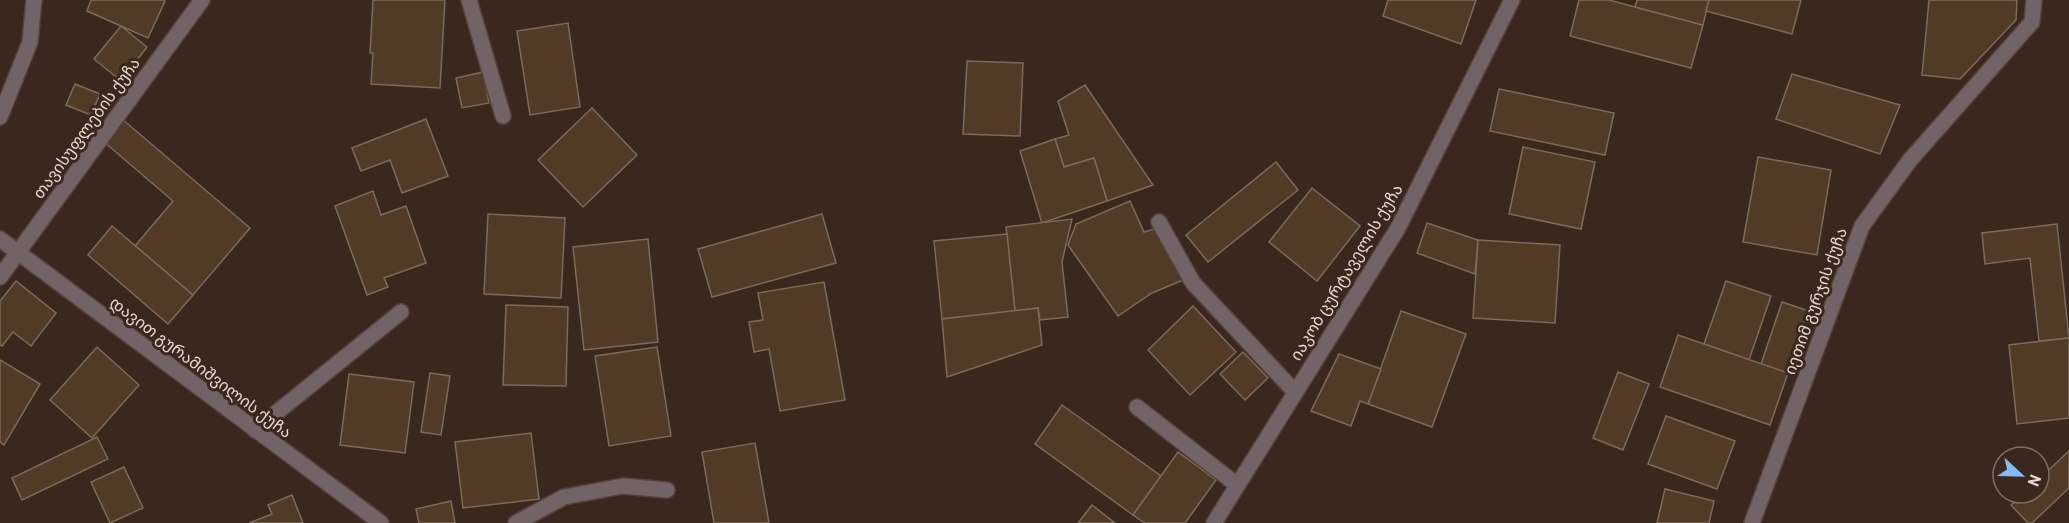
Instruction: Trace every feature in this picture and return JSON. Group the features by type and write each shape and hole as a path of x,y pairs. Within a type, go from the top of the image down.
{"street":[{"path":"0,117 30,42 34,0"},
{"name":"თავისუფლების ქუჩა","path":"0,277 202,0"},
{"path":"469,0 503,116"},
{"name":"იაკობ ცურტაველის ქუჩა","path":"1214,523 1398,228 1512,0"},
{"name":"იეთიმ გურჯის ქუჩა","path":"1752,523 1862,226 1910,160 2032,22 2034,0"},
{"path":"1159,222 1194,283 1295,392"},
{"name":"დავით გურამიშვილის ქუჩა","path":"0,239 381,523"},
{"path":"255,430 401,312"},
{"path":"1137,407 1237,485"},
{"path":"516,523 564,497 623,486 668,490"}],"building":[{"path":"91,0 165,1 148,38 87,11"},
{"path":"373,0 445,0 440,88 371,84"},
{"path":"1388,0 1476,0 1461,44 1383,16"},
{"path":"1579,0 1609,0 1703,25 1691,68 1570,36"},
{"path":"1637,0 1709,0 1703,25 1635,7"},
{"path":"1709,0 1801,0 1792,34 1706,11"},
{"path":"1929,0 2017,0 2016,20 1960,79 1922,75"},
{"path":"568,23 580,107 530,115 517,31"},
{"path":"121,26 147,47 121,81 94,59"},
{"path":"967,61 1023,63 1020,136 963,134"},
{"path":"483,72 489,103 462,108 456,78"},
{"path":"1792,74 1900,105 1880,154 1776,119"},
{"path":"75,84 100,94 91,115 66,105"},
{"path":"1085,85 1153,185 1107,201 1094,158 1064,167 1055,139 1069,135 1058,101"},
{"path":"1499,89 1614,113 1605,155 1490,131"},
{"path":"592,108 637,155 583,207 538,160"},
{"path":"122,119 250,228 193,295 135,246 173,201 103,141"},
{"path":"426,119 448,176 402,193 390,160 361,171 352,148"},
{"path":"1055,139 1064,167 1094,158 1107,201 1042,223 1020,151"},
{"path":"1523,147 1595,162 1581,229 1509,214"},
{"path":"1758,157 1831,170 1817,255 1743,242"},
{"path":"1276,162 1298,190 1208,262 1186,235"},
{"path":"1312,188 1360,226 1317,281 1269,242"},
{"path":"373,191 381,215 406,206 426,263 384,278 388,287 367,295 335,206"},
{"path":"1130,201 1144,232 1154,229 1188,278 1152,293 1118,316 1068,245 1076,224"},
{"path":"488,214 565,218 561,298 484,294"},
{"path":"822,214 836,263 712,297 698,249"},
{"path":"1072,219 1062,262 1068,317 1040,320 1038,308 1015,311 1006,227"},
{"path":"1427,223 1478,240 1475,274 1417,253"},
{"path":"2057,224 2069,338 2039,341 2030,258 1985,264 1982,233"},
{"path":"112,226 193,295 168,324 88,255"},
{"path":"1007,234 1015,311 942,319 934,241"},
{"path":"648,239 658,342 584,350 573,247"},
{"path":"1478,240 1560,245 1555,323 1473,318"},
{"path":"16,281 56,313 31,346 13,332 2,346 0,345 0,301"},
{"path":"1726,281 1771,296 1749,360 1704,344"},
{"path":"824,282 845,400 780,411 769,349 754,352 749,322 763,320 758,293"},
{"path":"1782,302 1809,311 1788,373 1761,364"},
{"path":"506,305 568,307 566,386 503,385"},
{"path":"1193,306 1236,352 1190,395 1148,350"},
{"path":"1038,308 1042,345 947,377 942,319"},
{"path":"1401,311 1466,334 1432,427 1368,404"},
{"path":"1678,335 1788,373 1770,425 1660,387"},
{"path":"2069,338 2069,418 2017,424 2009,345"},
{"path":"97,347 139,385 92,438 50,400"},
{"path":"657,347 671,436 609,446 595,356"},
{"path":"1243,352 1268,378 1245,400 1220,374"},
{"path":"1339,354 1381,369 1368,404 1360,401 1351,426 1311,411"},
{"path":"0,360 40,384 4,445 0,442"},
{"path":"1618,372 1649,384 1623,450 1593,438"},
{"path":"430,373 450,376 441,435 421,432"},
{"path":"349,374 414,382 405,453 340,445"},
{"path":"1062,405 1161,476 1133,515 1035,444"},
{"path":"1666,416 1735,441 1717,489 1648,464"},
{"path":"531,433 539,499 463,508 455,442"},
{"path":"97,437 108,459 22,500 12,478"},
{"path":"755,443 769,523 714,523 702,452"},
{"path":"2069,451 2069,488 2032,523 2028,523 2011,505 2051,505 2051,468"},
{"path":"1178,452 1216,480 1185,523 1145,523 1133,515"},
{"path":"124,467 143,508 110,523 91,482"},
{"path":"1665,489 1714,501 1709,523 1657,523"},
{"path":"292,495 303,523 249,523 272,514 268,505"},
{"path":"451,501 455,523 419,523 416,509"},
{"path":"1092,505 1115,523 1078,523"}]}
